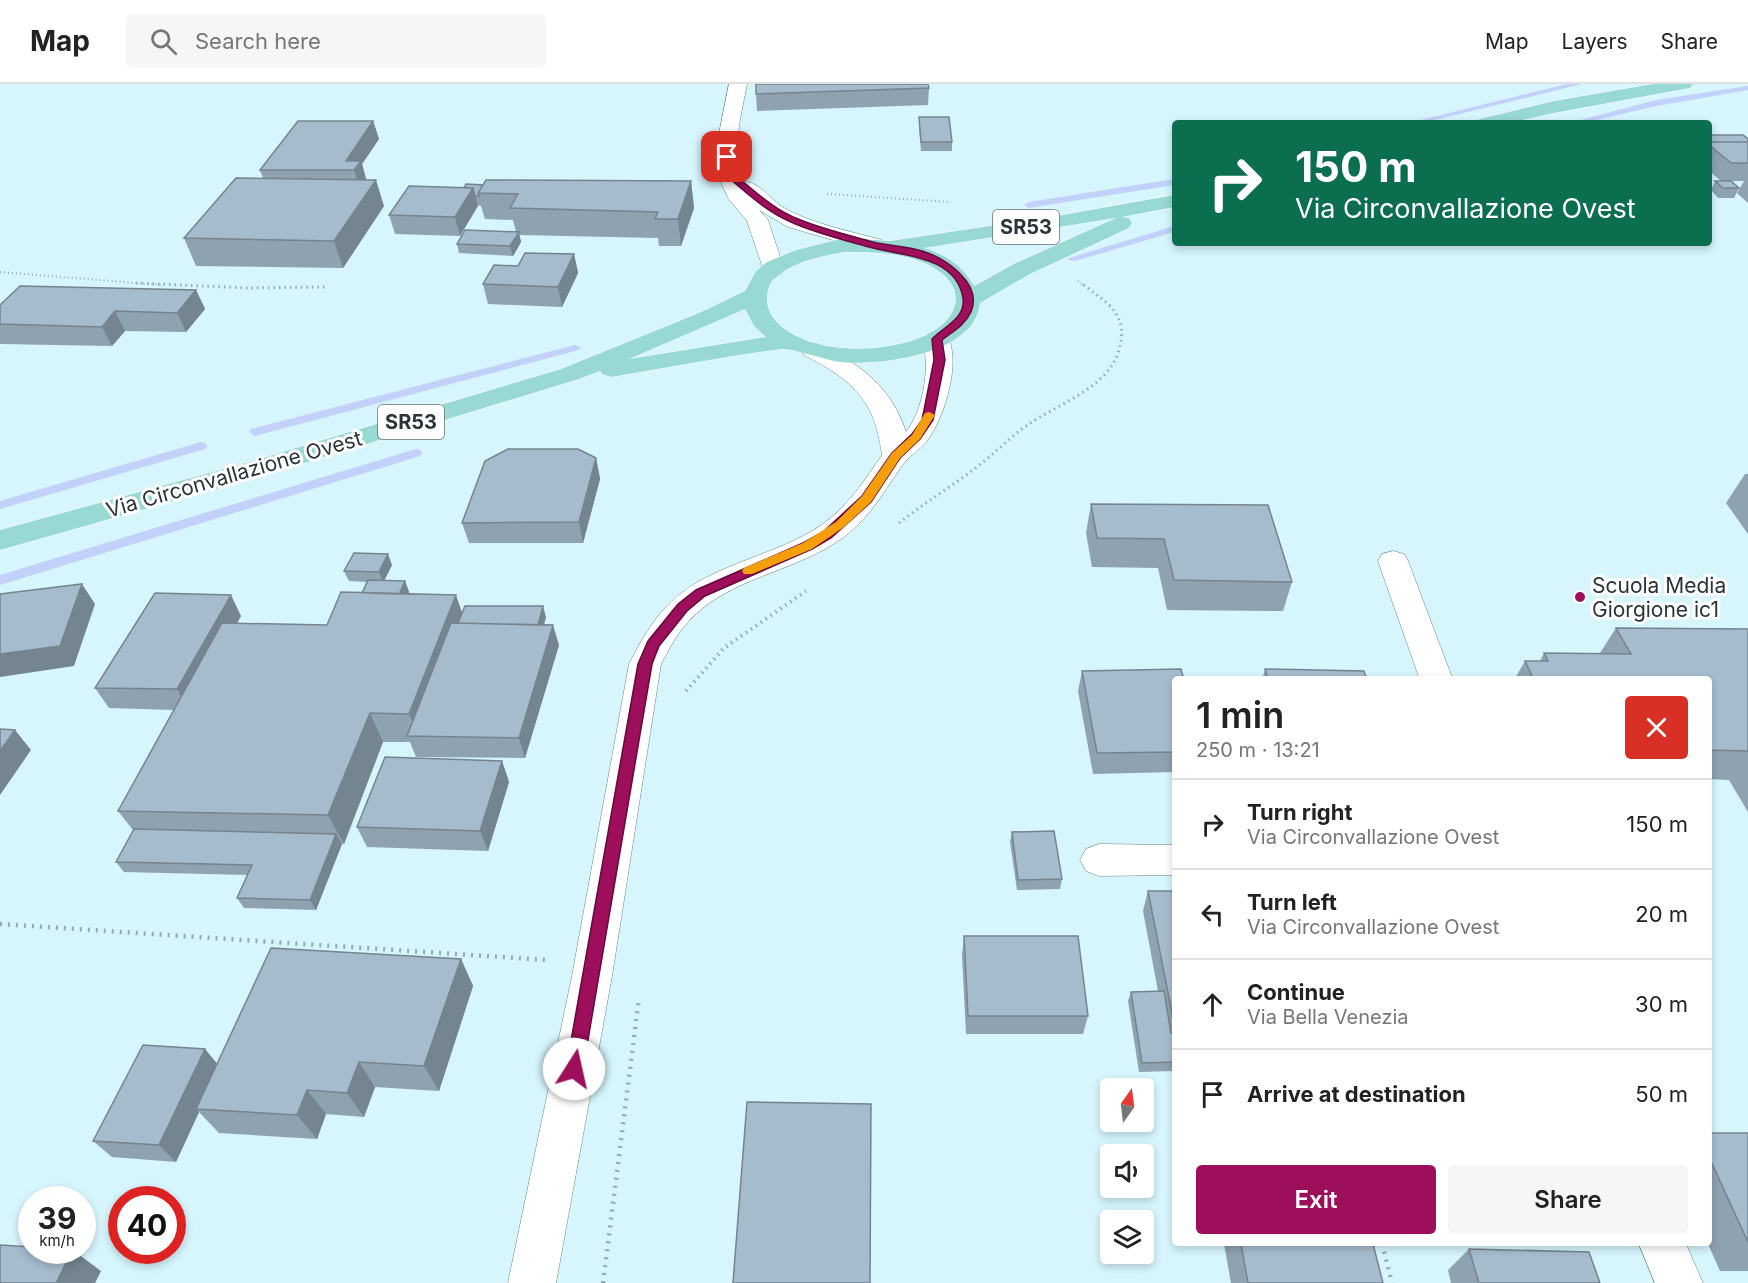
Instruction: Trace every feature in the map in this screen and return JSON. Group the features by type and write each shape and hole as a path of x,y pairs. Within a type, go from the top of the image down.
{"main road":[{"path":"1499,120 1554,107 1684,84"},
{"name":"SR53","path":"881,246 1169,202"},
{"name":"SR53","path":"755,295 761,281 773,269 792,258 817,250 845,245 881,246 920,253 945,265 962,281 969,299 1054,253 1169,202"},
{"name":"Via Circonvallazione Ovest","path":"0,540 252,470 570,374 707,318 755,295 756,312 768,328 801,346"},
{"name":"Via Circonvallazione Ovest","path":"570,374 801,346 864,356 891,354 937,339 960,321 967,310 969,299"}],"street":[{"path":"738,84 728,139 727,173 738,198 757,220 773,269"},
{"path":"727,173 774,211 796,222 881,246"},
{"path":"532,1283 592,976 645,664 653,644 682,608 700,593 808,546 827,535 866,499 896,456 916,437 928,420 939,360 937,339"},
{"path":"801,346 839,363 862,379 880,399 892,427 896,456"},
{"path":"1393,561 1436,676"},
{"path":"1099,860 1172,860"},
{"path":"1663,1246 1679,1283"}],"path":[{"path":"821,194 879,196 958,204"},
{"path":"0,272 127,284 265,289 328,287"},
{"path":"893,528 967,474 1034,420 1082,390 1110,367 1118,354 1120,338 1118,316 1115,309 1073,277"},
{"path":"684,702 686,691 724,648 809,589"},
{"path":"0,924 550,961"},
{"path":"603,1283 639,997"},
{"path":"1383,1246 1392,1283"}],"building":[{"path":"756,84 928,84 929,88 756,94"},
{"path":"919,117 949,117 952,142 921,142"},
{"path":"298,121 373,121 346,161 361,161 354,170 260,170"},
{"path":"1712,135 1743,135 1748,142 1712,142"},
{"path":"1712,142 1748,142 1748,163 1731,163 1712,147"},
{"path":"236,178 376,180 334,241 184,238"},
{"path":"486,180 691,181 678,219 655,219 658,212 510,208 518,194 478,193"},
{"path":"1715,181 1731,181 1739,188 1723,188"},
{"path":"466,184 483,185 478,193 479,196 475,196 473,188 464,188"},
{"path":"409,186 473,188 455,217 389,215"},
{"path":"465,230 519,232 510,246 457,244"},
{"path":"525,253 574,254 558,287 483,284 494,265 518,266"},
{"path":"20,286 196,290 177,313 115,311 102,327 0,324 0,305"},
{"path":"508,449 578,449 596,458 579,522 462,523 485,461"},
{"path":"1091,504 1268,505 1292,582 1174,580 1164,539 1097,538"},
{"path":"354,553 388,554 379,572 344,571"},
{"path":"368,580 405,581 399,594 362,593"},
{"path":"82,584 60,646 0,654 0,594"},
{"path":"341,592 456,595 409,714 370,713 328,815 118,811 222,623 327,625"},
{"path":"155,593 231,595 177,689 95,688"},
{"path":"465,606 543,606 538,625 458,623"},
{"path":"451,623 553,625 519,738 407,736"},
{"path":"1616,628 1748,629 1748,751 1712,750 1712,676 1532,676 1525,661 1548,661 1544,653 1631,654"},
{"path":"1181,669 1183,676 1172,676 1172,752 1097,753 1082,671"},
{"path":"1265,669 1364,671 1366,676 1267,676"},
{"path":"0,729 15,730 0,751"},
{"path":"385,757 502,761 480,831 357,827"},
{"path":"134,829 336,834 310,900 237,898 252,865 116,862"},
{"path":"1054,831 1062,879 1018,880 1012,832"},
{"path":"1148,891 1172,891 1172,1013"},
{"path":"964,936 1078,936 1088,1016 968,1016"},
{"path":"271,948 461,959 424,1066 359,1062 347,1093 307,1090 297,1115 196,1109"},
{"path":"1164,991 1172,1033 1172,1062 1142,1063 1131,992"},
{"path":"143,1045 205,1049 159,1145 93,1141"},
{"path":"747,1102 871,1104 870,1283 733,1283"},
{"path":"1712,1133 1748,1133 1748,1242 1712,1164"},
{"path":"0,1245 18,1246 18,1264 66,1264 56,1283 0,1283"},
{"path":"1241,1246 1374,1246 1383,1283 1248,1283"},
{"path":"1469,1249 1589,1252 1600,1283 1479,1283"}],"waterway":[{"path":"1425,120 1578,84"},
{"path":"1585,120 1656,103 1748,88"},
{"path":"1029,205 1172,182"},
{"path":"1071,259 1172,230"},
{"path":"255,432 575,348"},
{"path":"0,505 201,446"},
{"path":"0,580 416,453"}],"slow traffic":[{"path":"748,571 808,546 840,524 876,487 896,456 916,437 929,415"}],"place":[{"name":"Scuola Media Giorgione ic1","path":"1580,597"}],"route":[{"path":"574,1069 645,664 653,644 682,608 700,593 808,546 827,535 866,499 896,456 916,437 928,420 935,392 939,360 937,339 960,321 967,310 969,299 962,281 945,265 920,253 874,245 828,232 796,222 774,211 727,173 727,157"}]}
